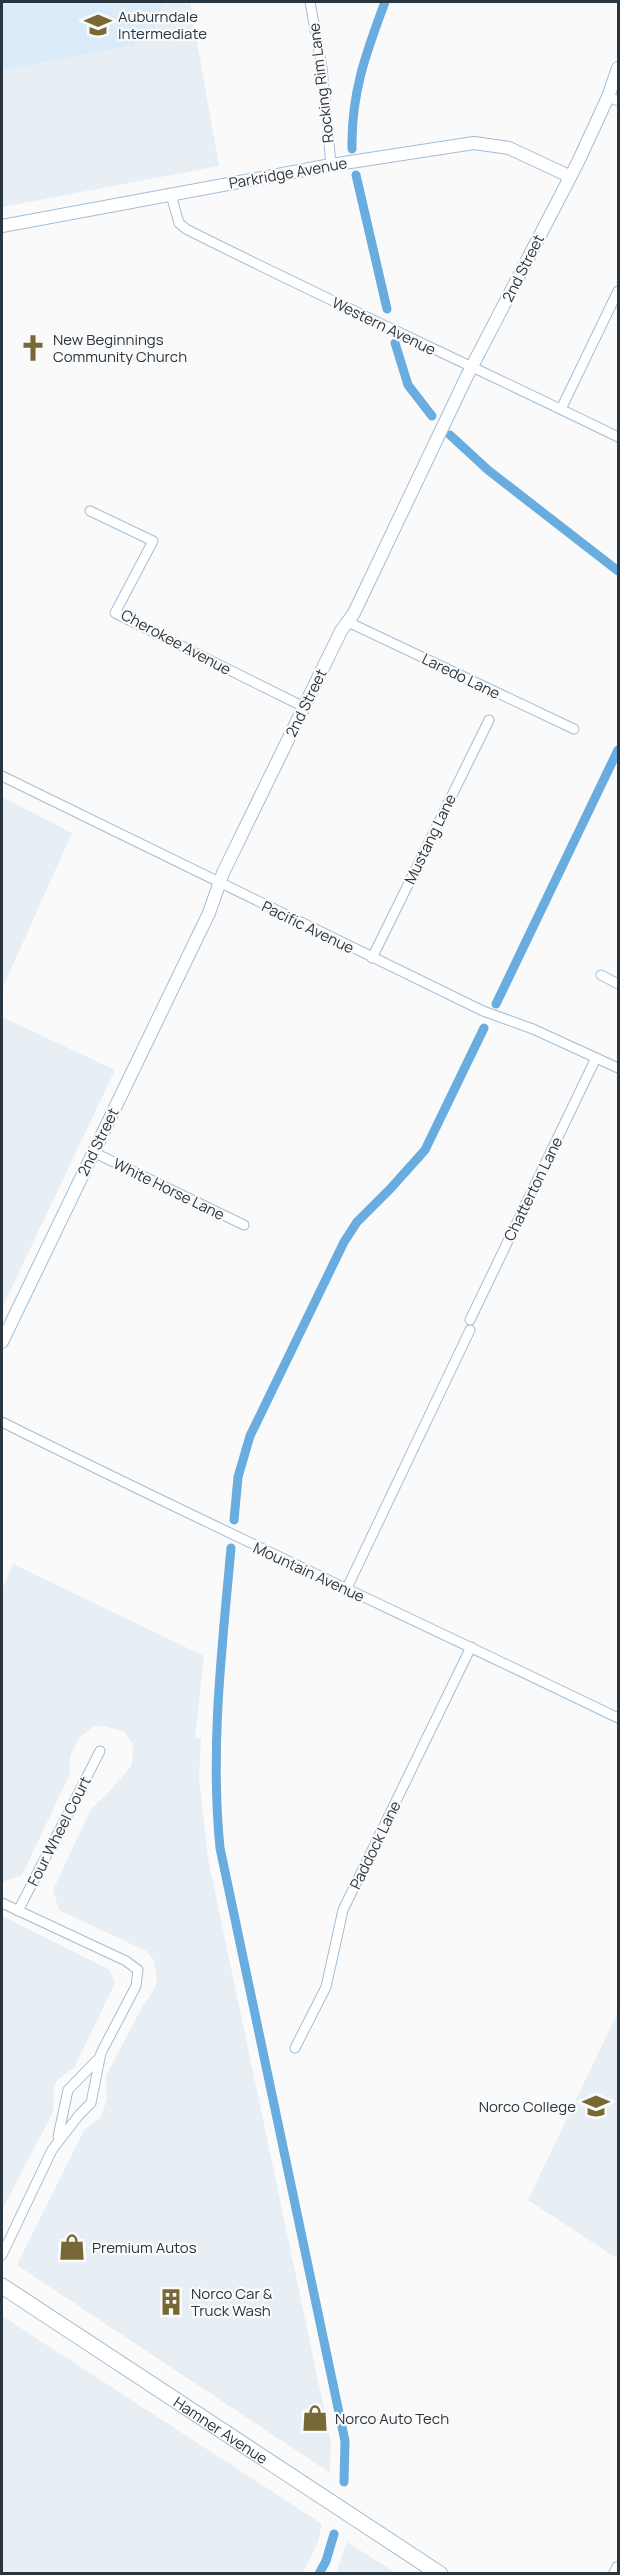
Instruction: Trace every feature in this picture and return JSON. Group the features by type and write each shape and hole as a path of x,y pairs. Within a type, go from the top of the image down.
{"main road":[{"name":"Hamner Avenue","path":"2,2286 440,2574"}],"street":[{"name":"Rocking Rim Lane","path":"310,2 322,68 331,165"},
{"name":"2nd Street","path":"2,1342 209,913 219,883 341,631 348,622 448,416 569,176 613,99 618,68"},
{"name":"Parkridge Avenue","path":"2,226 331,165 474,143 509,148 569,176"},
{"name":"Western Avenue","path":"171,195 178,223 186,229 408,338 618,437"},
{"path":"561,409 618,291"},
{"name":"Cherokee Avenue","path":"90,511 153,541 115,613 304,707"},
{"name":"Laredo Lane","path":"348,622 574,729"},
{"name":"Mustang Lane","path":"372,958 489,720"},
{"name":"Pacific Avenue","path":"2,776 483,1011 533,1029 618,1068"},
{"path":"601,975 618,984"},
{"name":"Chatterton Lane","path":"470,1320 596,1058"},
{"name":"White Horse Lane","path":"93,1152 244,1225"},
{"path":"346,1590 470,1330"},
{"name":"Mountain Avenue","path":"2,1422 346,1590 618,1718"},
{"name":"Paddock Lane","path":"295,2048 326,1987 343,1910 471,1647"},
{"name":"Four Wheel Court","path":"18,1911 100,1751"},
{"path":"2,1903 126,1961 138,1970 136,1986 99,2058 68,2090 56,2145"},
{"path":"2,2255 56,2145 91,2103 99,2058"},
{"path":"615,2574 618,2568"}],"shaded area":[{"path":"2,2 190,2 219,166 2,207"},
{"name":"Auburndale Intermediate","path":"2,2 162,2 154,28 132,45 2,70"},
{"path":"2,797 72,833 2,989"},
{"path":"2,1017 115,1070 2,1308"},
{"path":"13,1564 204,1656 195,1738 201,1739 199,1777 208,1859 331,2442 330,2473 17,2265 84,2130 101,2117 107,2099 106,2076 140,2011 156,1986 157,1979 154,1960 146,1951 59,1910 53,1890 91,1809 132,1765 133,1744 124,1731 102,1726 93,1727 80,1737 70,1756 69,1776 22,1875 2,1882 2,1589"},
{"path":"2,1916 110,1970 115,1983 74,2068 58,2079 54,2086 53,2112 2,2210"},
{"name":"Norco College","path":"618,2012 618,2259 528,2200"},
{"path":"2,2316 322,2524 317,2545 303,2573 2,2573"},
{"path":"347,2542 396,2573 336,2573"}],"waterway":[{"path":"352,149 357,91 366,56 385,2"},
{"path":"356,175 387,309"},
{"path":"395,343 408,385 432,416"},
{"path":"450,435 488,470 618,571"},
{"path":"496,1004 618,750"},
{"path":"234,1520 238,1477 250,1436 344,1242 357,1222 425,1150 484,1028"},
{"path":"231,1548 217,1736 216,1773 220,1848 345,2441 344,2482"},
{"path":"319,2574 326,2561 334,2534"}],"place":[{"name":"Auburndale Intermediate","path":"98,25"},
{"name":"New Beginnings Community Church","path":"33,348"},
{"name":"Norco College","path":"596,2106"},
{"name":"Premium Autos","path":"72,2247"},
{"name":"Norco Car & Truck Wash","path":"171,2302"},
{"name":"Norco Auto Tech","path":"315,2418"}]}
